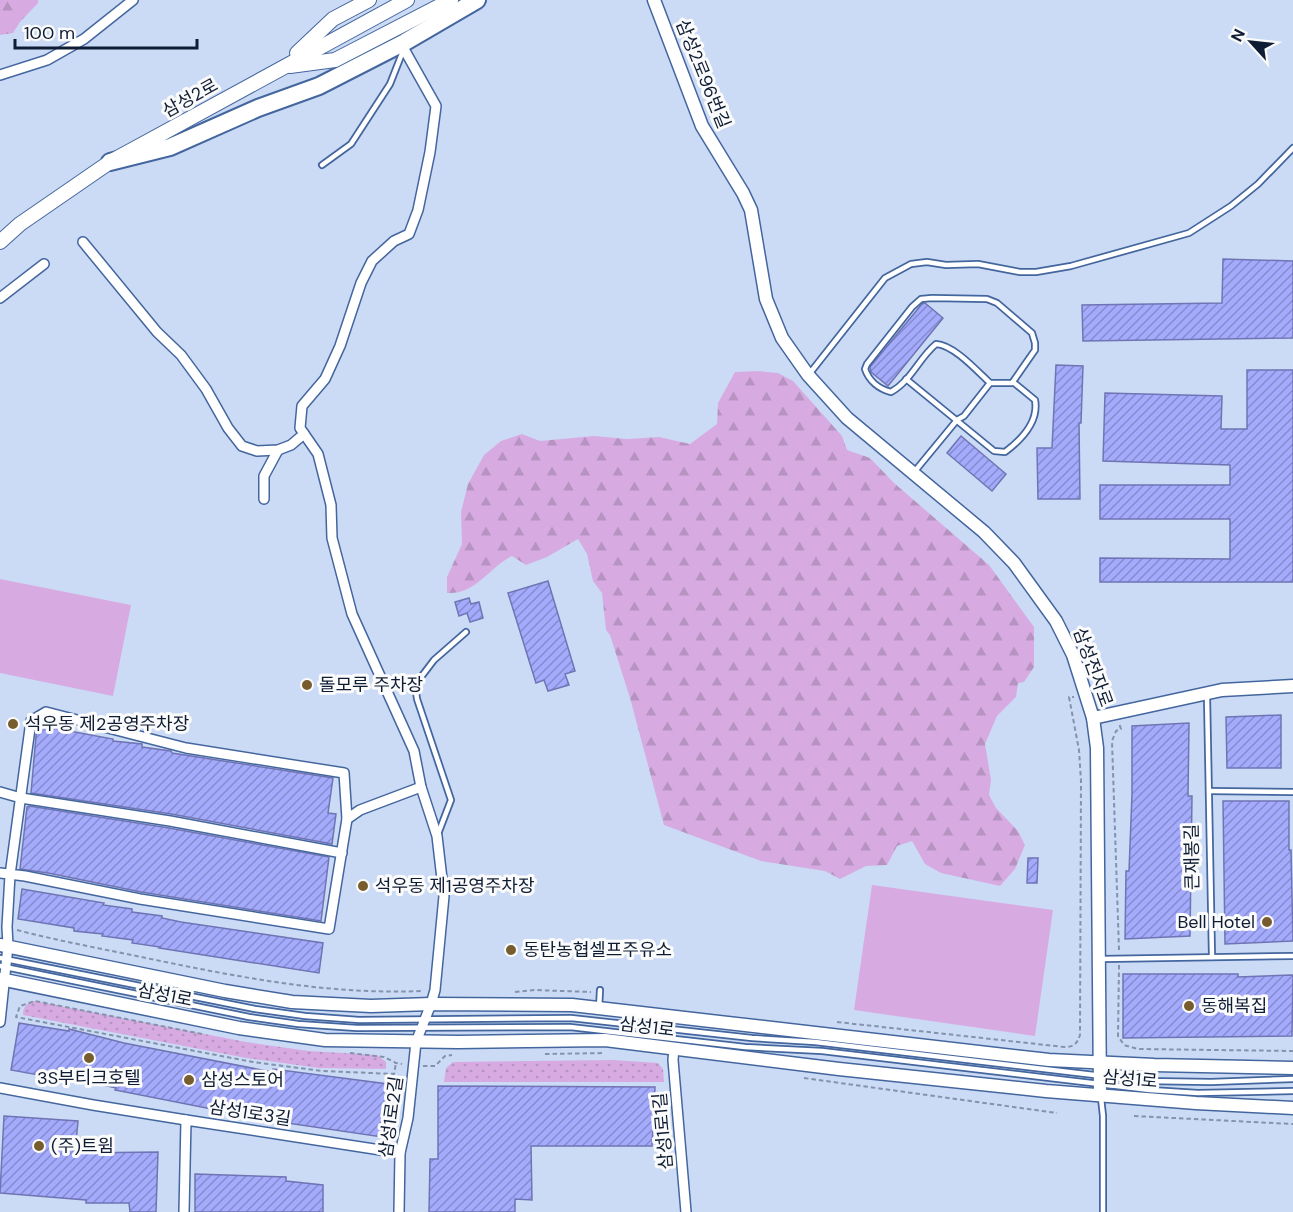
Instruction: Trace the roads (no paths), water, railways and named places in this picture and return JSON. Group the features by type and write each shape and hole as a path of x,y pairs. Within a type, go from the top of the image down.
{"highway":[{"path":"110,162 170,147 258,108 319,86 405,42 477,0"}],"main road":[{"path":"282,67 333,19 369,0"},
{"name":"삼성2로","path":"0,242 20,224 110,162 407,0"},
{"path":"282,67 335,60 451,0"}],"street":[{"path":"0,75 46,60 84,39 133,0"},
{"name":"삼성2로96번길","path":"654,0 702,126 751,210 766,299 782,338 798,359"},
{"path":"83,242 157,332 181,355 206,389 228,428 242,446 257,452 278,450 291,445 304,434 300,428 302,406 325,379 372,261 394,241 408,234 418,210 430,152 436,106 404,49"},
{"path":"0,298 44,264"},
{"name":"삼성전자로","path":"798,359 808,375 847,418 984,532 1014,563 1056,621 1073,655 1093,718 1097,748 1100,1085"},
{"name":"삼성1로2길","path":"304,434 318,454 331,505 332,538 352,614 414,752 421,787 437,836 444,896 432,1004 416,1042 408,1118 400,1153 399,1212"},
{"path":"264,499 264,476 278,450"},
{"path":"1093,718 1207,693 1245,688 1293,686"},
{"path":"0,1022 6,927 5,874 21,798 32,721 46,712 186,748 344,773 347,819 329,929 140,899 5,874"},
{"path":"347,819 360,810 421,787"},
{"path":"0,792 21,798 170,821 342,853"},
{"name":"삼성1로","path":"4,945 214,989 292,1002 371,1006 572,1005 1049,1060 1293,1068"},
{"name":"삼성1로","path":"3,979 268,1033 325,1040 416,1042 605,1040 839,1069 1100,1085 1196,1103 1293,1108"},
{"name":"삼성1로1길","path":"674,1048 673,1060 686,1212"},
{"path":"0,1088 186,1120"},
{"name":"삼성1로3길","path":"184,1212 186,1120 400,1153"}],"lane":[{"path":"322,165 351,144 390,84 404,49"},
{"path":"808,375 885,278 896,270 911,264 927,262 946,265 978,264 1020,272 1036,272 1071,266 1189,233 1231,206 1258,184 1293,148"},
{"path":"906,379 994,451 1005,452 1024,434 1037,411 1035,400 1013,382 990,383 954,351 943,345 936,344 929,349 906,379 900,388 891,392 884,391 867,376 865,369 921,299 987,299 997,303 1032,333 1035,350 1013,382"},
{"path":"913,474 990,383"},
{"path":"437,836 451,800 417,699 415,685 434,660 466,632"},
{"name":"큰재봉길","path":"1207,693 1212,957"},
{"path":"1209,791 1293,792"},
{"path":"1100,958 1293,956"},
{"path":"3,962 288,1023 357,1028 571,1018 752,1038 815,1042 1100,1085 1144,1081 1211,1082 1293,1079"},
{"path":"3,962 304,1016 423,1024 570,1027 745,1047 822,1051 1100,1085 1198,1093 1293,1091"},
{"path":"599,1008 600,990"},
{"path":"1100,1085 1103,1116 1103,1212"}],"place":[{"name":"돌모루 주차장","path":"307,685"},
{"name":"석우동 제2공영주차장","path":"13,724"},
{"name":"석우동 제1공영주차장","path":"363,886"},
{"name":"Bell Hotel","path":"1267,922"},
{"name":"동탄농협셀프주유소","path":"511,950"},
{"name":"동해복집","path":"1189,1006"},
{"name":"3S부티크호텔","path":"89,1058"},
{"name":"삼성스토어","path":"189,1080"},
{"name":"(주)트윔","path":"39,1146"}]}
